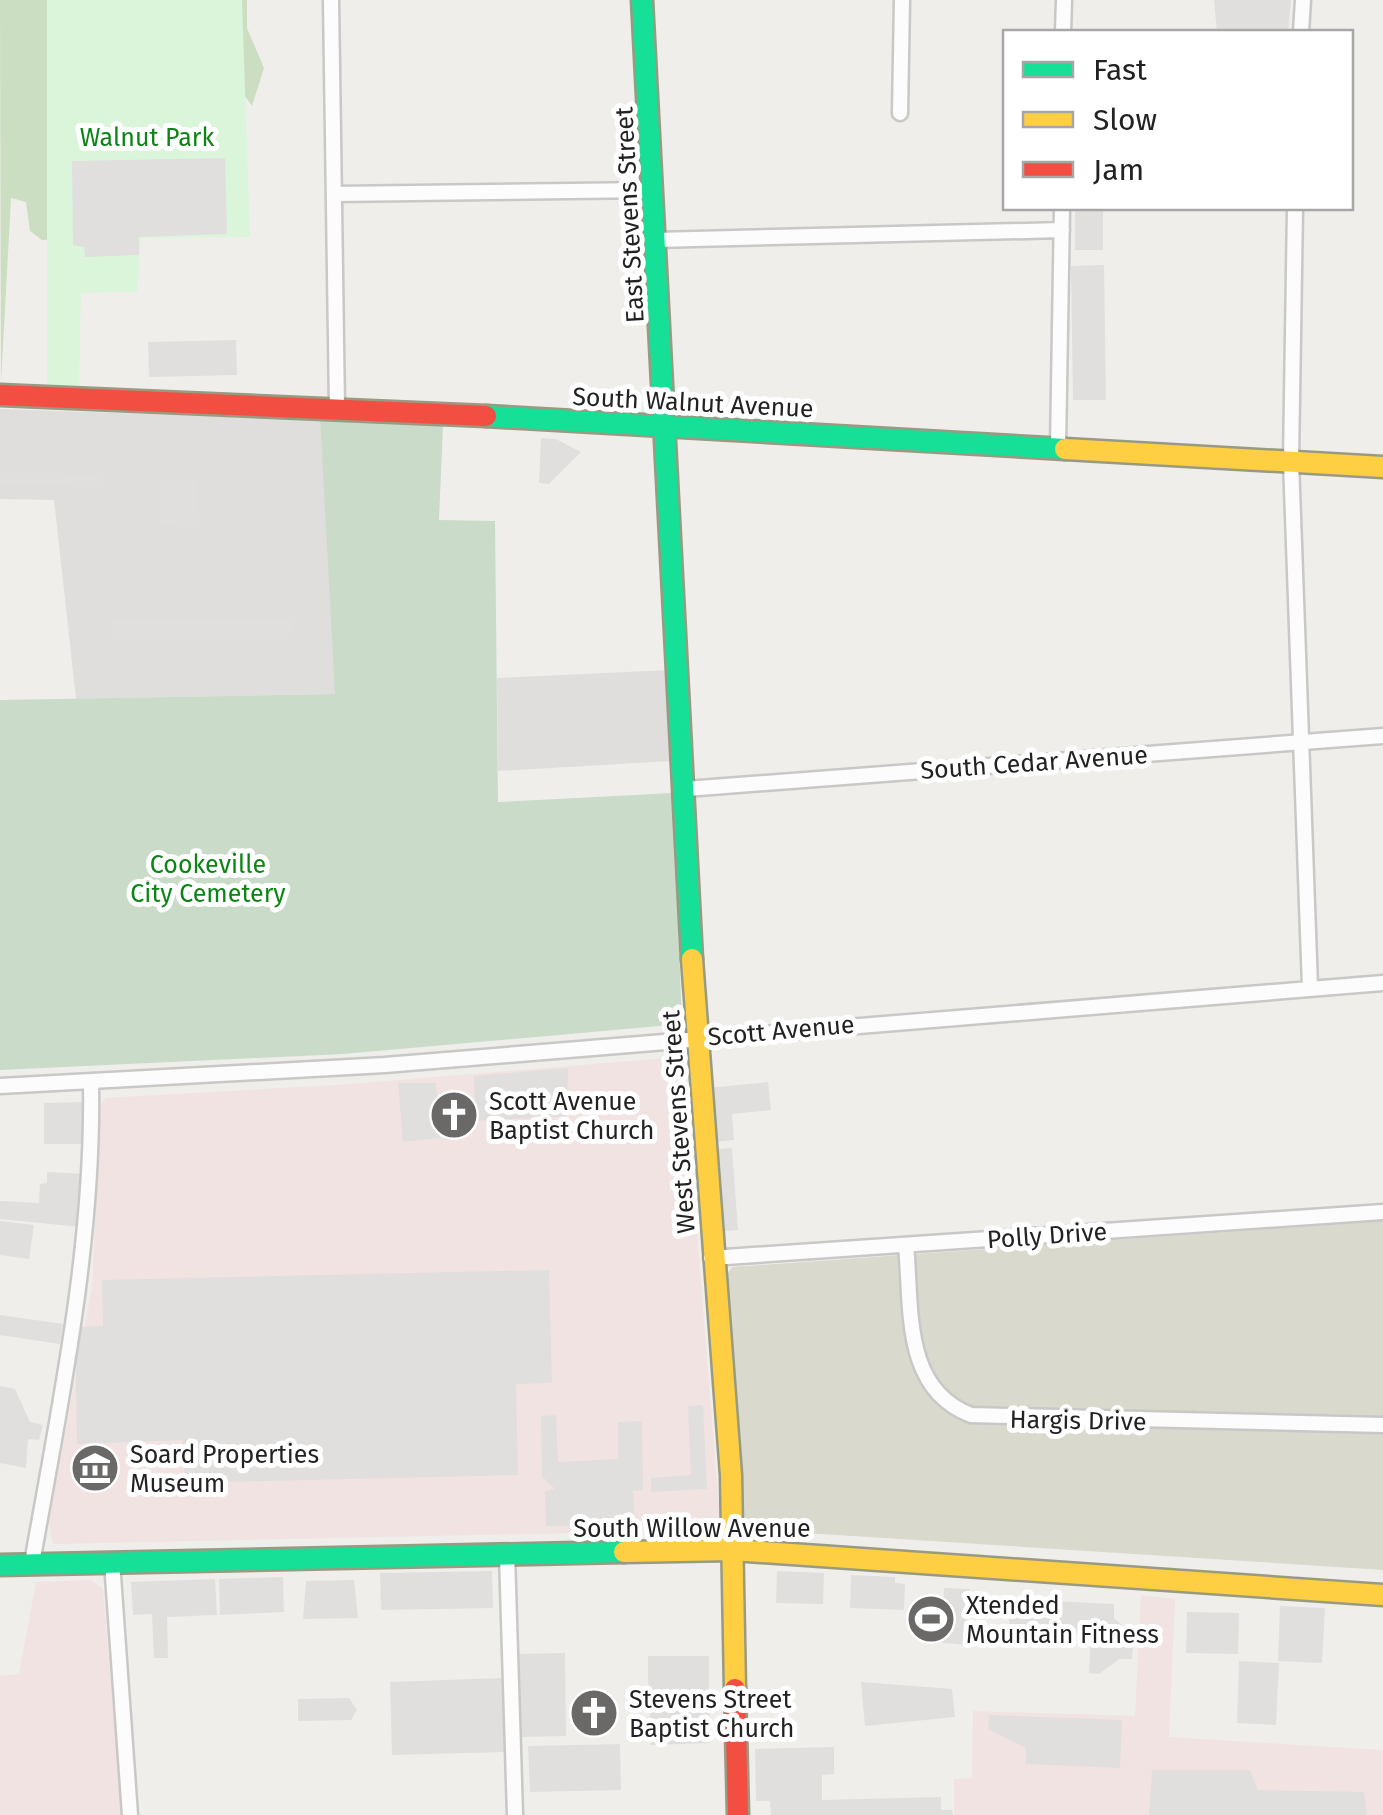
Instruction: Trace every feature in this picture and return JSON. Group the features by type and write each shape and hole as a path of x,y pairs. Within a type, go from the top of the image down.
{"street":[{"path":"331,0 337,408"},
{"name":"East Stevens Street","path":"642,0 667,426"},
{"path":"900,113 902,0"},
{"path":"1064,0 1064,30"},
{"path":"1301,30 1303,0"},
{"path":"336,194 652,190"},
{"path":"1058,448 1062,210"},
{"path":"1294,210 1291,461 1298,742 1310,986"},
{"path":"656,240 1062,230"},
{"name":"South Walnut Avenue","path":"0,395 337,408 1383,467"},
{"name":"West Stevens Street","path":"667,426 696,1037 731,1475 738,1815"},
{"name":"South Cedar Avenue","path":"686,789 1383,736"},
{"name":"Scott Avenue","path":"0,1086 385,1065 1383,983"},
{"path":"32,1564 84,1250 93,1170 91,1082"},
{"name":"Polly Drive","path":"711,1258 1383,1212"},
{"name":"Hargis Drive","path":"906,1245 915,1350 922,1372 929,1388 950,1407 971,1416 1383,1424"},
{"name":"South Willow Avenue","path":"0,1565 732,1550 1383,1595"},
{"path":"507,1554 515,1815"},
{"path":"112,1562 130,1815"}],"shaded area":[{"path":"1214,0 1291,0 1288,30 1217,30"},
{"path":"225,158 227,234 139,237 139,255 85,257 84,247 73,245 72,161"},
{"path":"1075,210 1103,210 1103,250 1075,250"},
{"path":"1104,265 1106,400 1073,400 1071,266"},
{"path":"236,340 237,375 149,377 148,342"},
{"path":"0,409 320,420 336,694 76,699 54,500 0,499"},
{"path":"541,438 556,439 581,452 549,484 539,483"},
{"path":"0,472 101,476 103,487 0,483"},
{"path":"162,479 195,481 193,526 160,525"},
{"path":"291,620 291,633 112,634 112,621"},
{"path":"669,670 672,761 498,771 497,678"},
{"path":"677,1058 684,1066 720,1522 715,1530 53,1544 49,1522 92,1287 101,1105 106,1098 351,1084"},
{"path":"568,1068 567,1116 475,1121 474,1076"},
{"path":"768,1082 771,1110 732,1114 734,1140 713,1142 707,1088"},
{"path":"398,1083 436,1083 440,1138 403,1142"},
{"path":"83,1102 84,1144 44,1144 44,1103"},
{"path":"732,1148 738,1230 725,1231 719,1149"},
{"path":"47,1172 85,1174 80,1227 0,1219 0,1201 39,1203 40,1184 47,1183"},
{"path":"0,1221 34,1225 29,1259 0,1255"},
{"path":"1383,1221 1383,1570 760,1530 752,1528 743,1515 726,1277 732,1267"},
{"path":"549,1270 552,1383 516,1384 518,1475 185,1483 183,1440 77,1444 75,1327 103,1326 102,1280"},
{"path":"0,1315 63,1324 60,1344 0,1335"},
{"path":"0,1386 15,1389 30,1422 43,1425 39,1440 28,1439 26,1468 0,1463"},
{"path":"703,1405 707,1489 651,1492 651,1478 691,1475 688,1406"},
{"path":"556,1415 558,1462 618,1459 618,1422 642,1421 643,1490 633,1491 635,1525 546,1526 545,1491 555,1489 542,1476 541,1416"},
{"path":"492,1571 493,1608 381,1610 380,1573"},
{"path":"777,1571 824,1573 823,1604 776,1603"},
{"path":"851,1575 895,1577 895,1583 905,1584 904,1610 850,1608"},
{"path":"283,1577 284,1612 220,1615 219,1579"},
{"path":"215,1579 217,1615 167,1617 168,1658 154,1658 152,1614 133,1615 131,1582"},
{"path":"91,1580 103,1589 122,1815 0,1815 0,1676 19,1674 36,1582"},
{"path":"354,1580 358,1618 303,1619 306,1581"},
{"path":"944,1588 970,1589 967,1645 942,1643"},
{"path":"1141,1595 1175,1599 1169,1737 1383,1750 1383,1815 954,1815 954,1779 972,1778 973,1711 1135,1716"},
{"path":"1010,1599 1114,1604 1114,1618 1134,1636 1132,1659 1119,1659 1099,1674 1089,1673 1091,1634 1009,1630"},
{"path":"1280,1606 1325,1608 1322,1663 1278,1661"},
{"path":"1187,1612 1239,1613 1238,1654 1186,1653"},
{"path":"565,1653 566,1736 518,1737 517,1654"},
{"path":"648,1656 709,1656 709,1692 648,1693"},
{"path":"1239,1661 1279,1663 1276,1725 1237,1723"},
{"path":"503,1678 505,1752 392,1755 390,1682"},
{"path":"861,1682 952,1689 955,1717 865,1726"},
{"path":"349,1698 357,1710 351,1720 298,1721 298,1699"},
{"path":"709,1703 711,1743 651,1745 650,1706"},
{"path":"989,1715 1122,1720 1120,1768 1026,1764 1026,1748 988,1729"},
{"path":"620,1744 621,1790 530,1792 528,1746"},
{"path":"834,1747 834,1774 822,1775 822,1800 941,1797 941,1810 952,1810 953,1815 771,1815 770,1801 756,1801 755,1749"},
{"path":"1152,1770 1250,1770 1258,1790 1364,1792 1367,1815 1149,1815"}],"green space":[{"path":"0,0 128,0 69,239 42,240 30,231 26,202 11,198 1,383"},
{"name":"Walnut Park","path":"47,0 242,0 250,237 141,238 137,292 81,293 79,386 47,385"},
{"path":"148,0 247,0 247,28 264,68 252,106 235,82"},
{"name":"Cookeville City Cemetery","path":"320,420 443,426 439,520 495,521 498,802 673,793 682,1024 343,1054 0,1070 0,700 335,694"}],"traffic: fast":[{"path":"642,0 692,959"},
{"path":"486,416 1065,449"},
{"path":"0,1565 624,1552"}],"traffic: slow":[{"path":"1065,449 1383,467"},
{"path":"692,959 731,1475 735,1689"},
{"path":"624,1552 733,1550 1383,1595"}],"traffic: jam":[{"path":"0,395 486,416"},
{"path":"735,1689 738,1815"}],"place":[{"name":"Scott Avenue Baptist Church","path":"454,1115"},
{"name":"Soard Properties Museum","path":"95,1468"},
{"name":"Xtended Mountain Fitness","path":"931,1619"},
{"name":"Stevens Street Baptist Church","path":"594,1713"}]}
